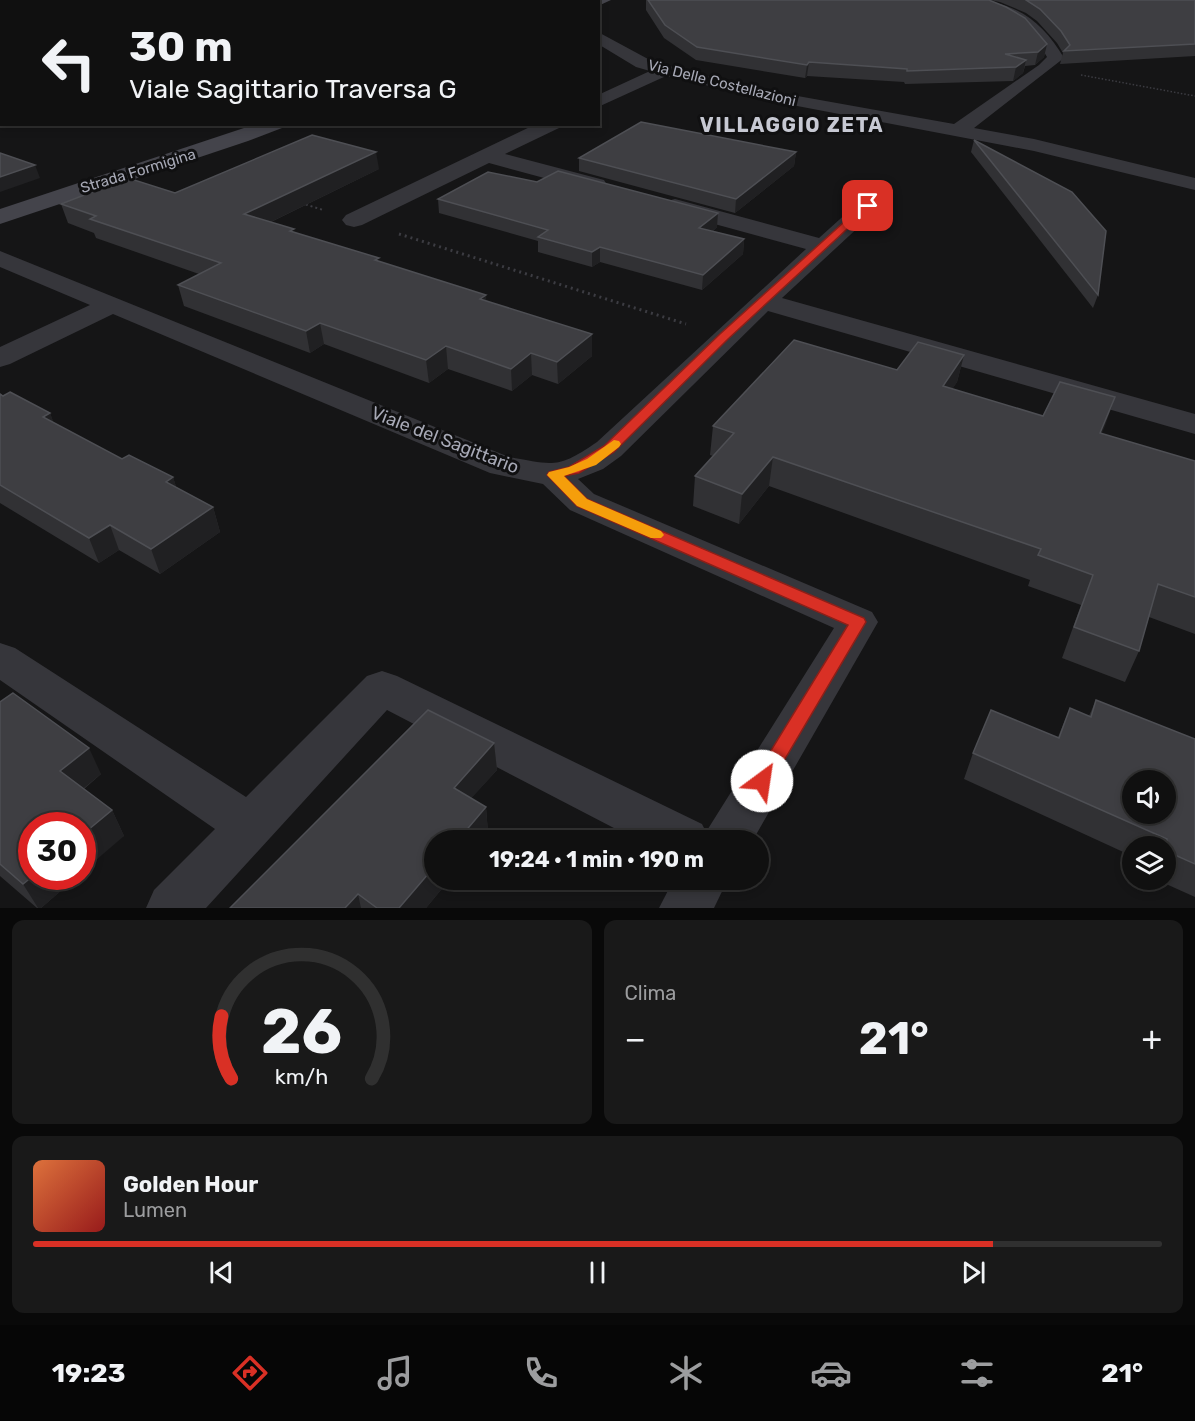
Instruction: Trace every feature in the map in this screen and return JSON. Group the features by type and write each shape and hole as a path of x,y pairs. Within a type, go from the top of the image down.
{"street":[{"path":"959,130 1056,58 1047,40 1030,22 1000,8 975,0"},
{"name":"Via Delle Costellazioni","path":"600,38 631,58 663,71 792,100 1034,145 1195,184"},
{"path":"600,101 663,71"},
{"name":"Strada Formigina","path":"0,217 41,201 234,140 271,126"},
{"path":"354,220 548,126"},
{"path":"488,156 615,190"},
{"path":"650,199 823,246"},
{"name":"Viale del Sagittario","path":"0,258 502,466 554,475 583,466 609,449 724,336 868,206"},
{"path":"763,301 1195,424"},
{"path":"0,358 113,304"},
{"path":"554,475 582,502 858,622 733,830"},
{"path":"0,659 250,826"},
{"path":"172,908 381,688 665,830"},
{"path":"685,908 696,890"}],"path":[{"path":"1075,74 1195,96"},
{"path":"300,203 724,336"}],"building":[{"path":"648,0 989,0 1025,18 1047,44 1038,52 1005,54 1026,60 1016,67 907,71 907,69 809,62 807,65 697,47 665,25"},
{"path":"1026,0 1195,0 1195,44 1064,51 1070,45 1061,31 1040,9"},
{"path":"641,122 796,152 736,199 579,158"},
{"path":"312,135 376,152 244,214 294,229 290,231 379,258 375,260 486,295 480,299 592,334 557,362 531,353 511,369 446,346 426,360 320,323 306,331 178,285 221,263 90,219 96,216 61,204 128,178 175,193"},
{"path":"974,140 1072,192 1106,231 1098,295"},
{"path":"0,153 35,165 0,177"},
{"path":"558,171 718,213 699,228 744,239 703,275 600,247 592,252 538,237 548,230 438,199 488,172 537,182"},
{"path":"794,340 897,370 918,342 964,355 943,386 1043,416 1060,382 1115,397 1100,433 1195,461 1195,597 1158,584 1139,651 1074,627 1093,575 1038,555 1041,549 773,457 742,494 695,476 734,433 713,426"},
{"path":"10,392 50,413 43,417 122,459 129,455 173,477 166,482 213,507 151,549 110,525 89,538 0,485 0,394 3,396"},
{"path":"13,693 89,748 60,771 112,810 96,823 96,812 18,812 18,880 0,864 0,702"},
{"path":"1096,700 1195,739 1195,864 1176,855 1176,836 1160,836 1133,824 1176,824 1176,770 1122,770 1122,819 973,753 991,710 1059,738 1070,708 1091,717"},
{"path":"428,710 494,743 454,788 486,807 466,830 424,830 424,879 399,908 377,908 358,894 345,908 230,908"}],"slow traffic":[{"path":"614,444 591,462 574,470 554,475 582,502 656,535"}],"district":[{"name":"VILLAGGIO ZETA","path":"792,125"}],"route":[{"path":"762,781 858,622 582,502 554,475 574,470 591,462 609,449 724,336 868,206"}]}
